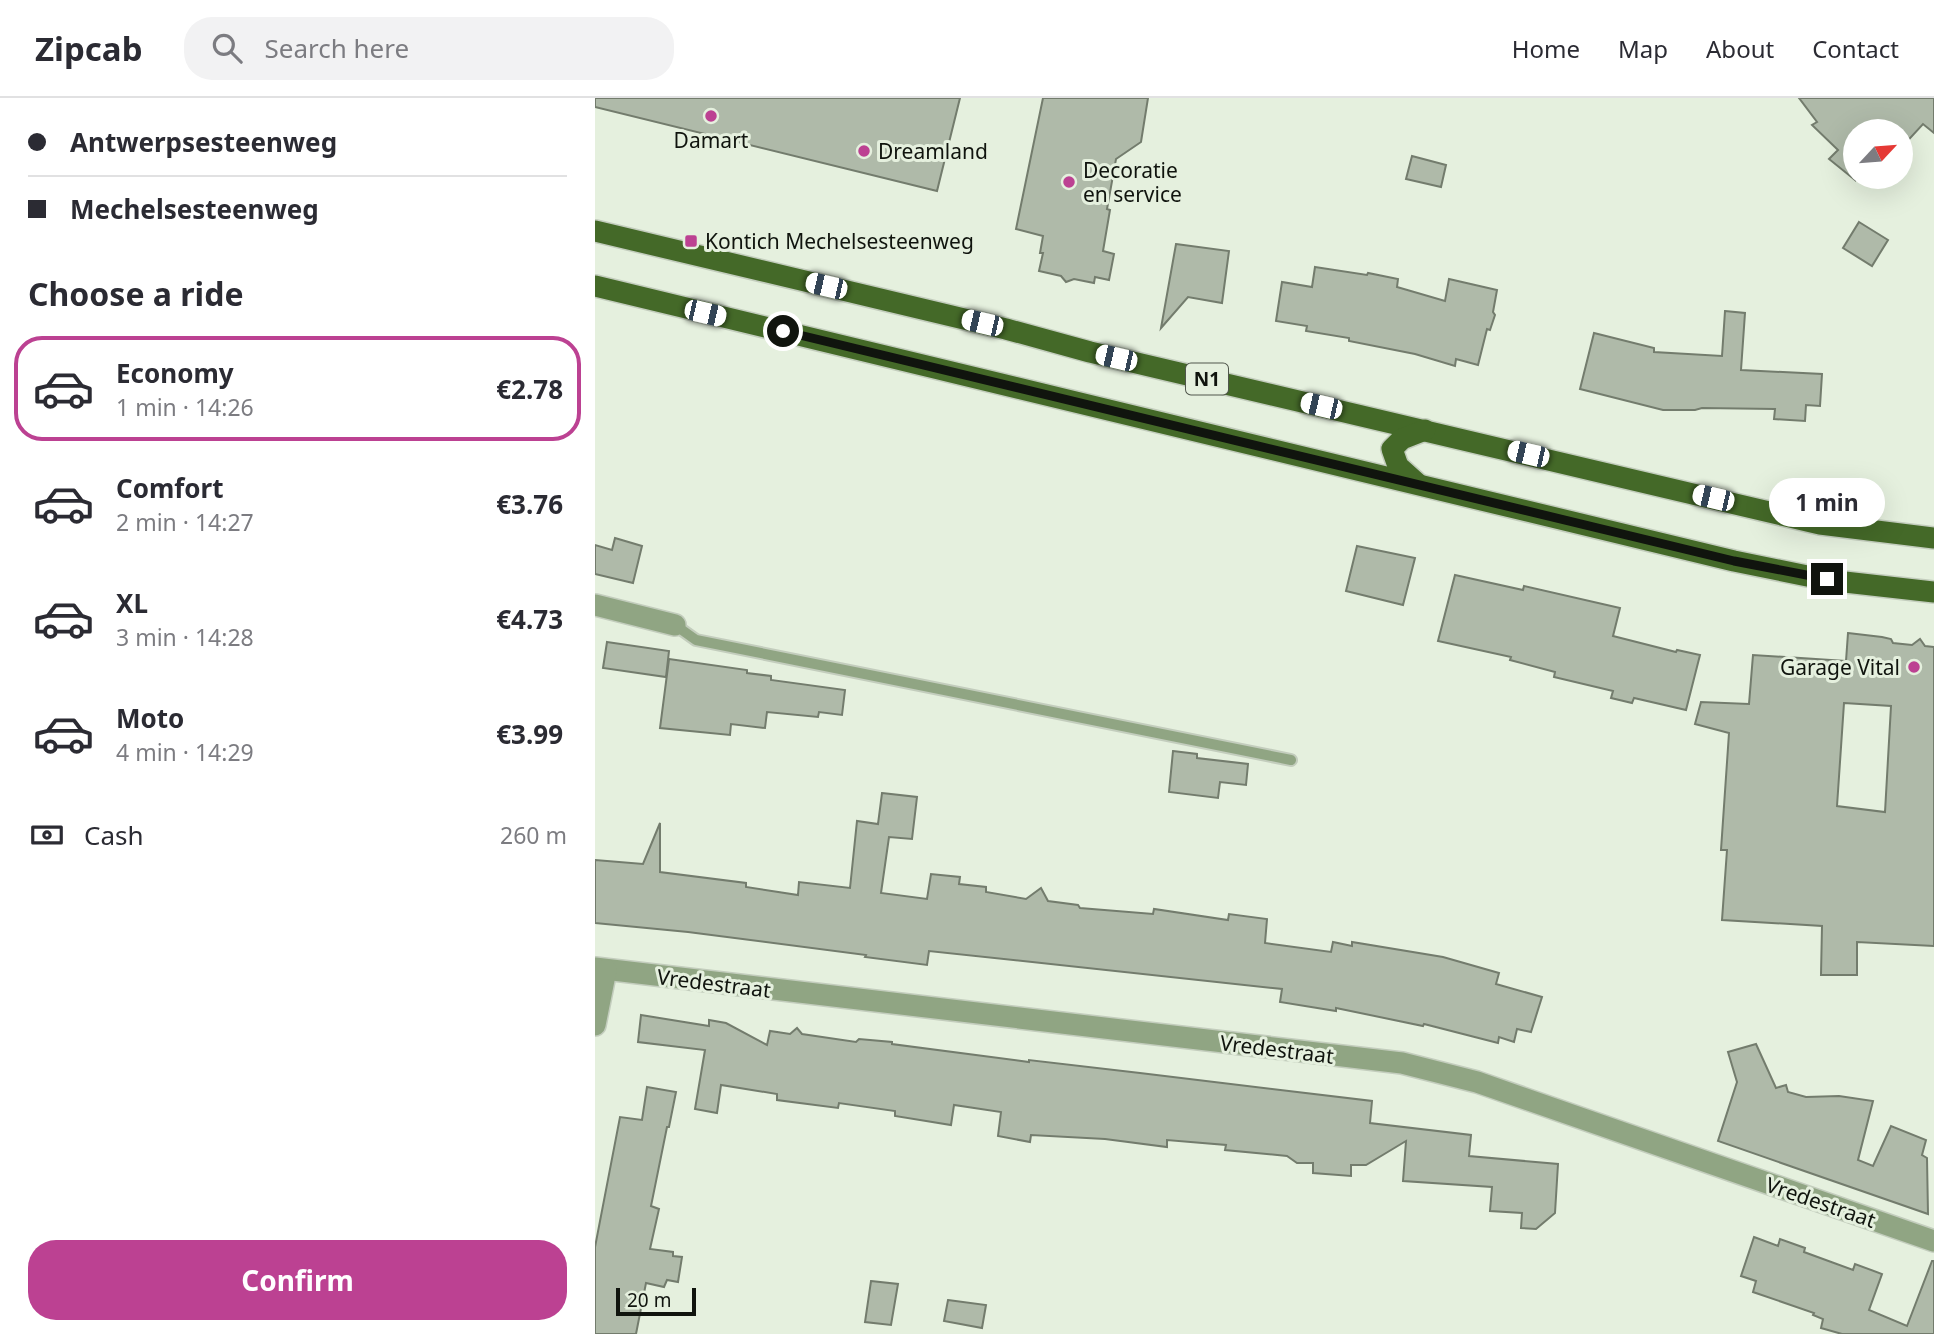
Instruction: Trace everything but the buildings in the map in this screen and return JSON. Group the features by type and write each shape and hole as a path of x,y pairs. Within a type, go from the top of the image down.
{"main road":[{"name":"N1","path":"595,231 1819,524 1934,538"},
{"path":"595,286 1734,561 1827,579 1934,592"},
{"path":"1372,418 1390,438 1398,466 1420,485"},
{"path":"1365,472 1379,464 1402,439 1425,430"}],"street":[{"path":"595,605 675,625"},
{"path":"595,1026 601,969"},
{"name":"Vredestraat","path":"601,969 1402,1063 1477,1082 1934,1241"}],"lane":[{"path":"675,625 696,640 1291,760"}],"place":[{"name":"Damart","path":"711,116"},
{"name":"Dreamland","path":"864,151"},
{"name":"Decoratie en service","path":"1069,182"},
{"name":"Kontich Mechelsesteenweg","path":"691,241"},
{"name":"Garage Vital","path":"1914,667"}],"route":[{"path":"783,331 1734,561 1827,579"}]}
